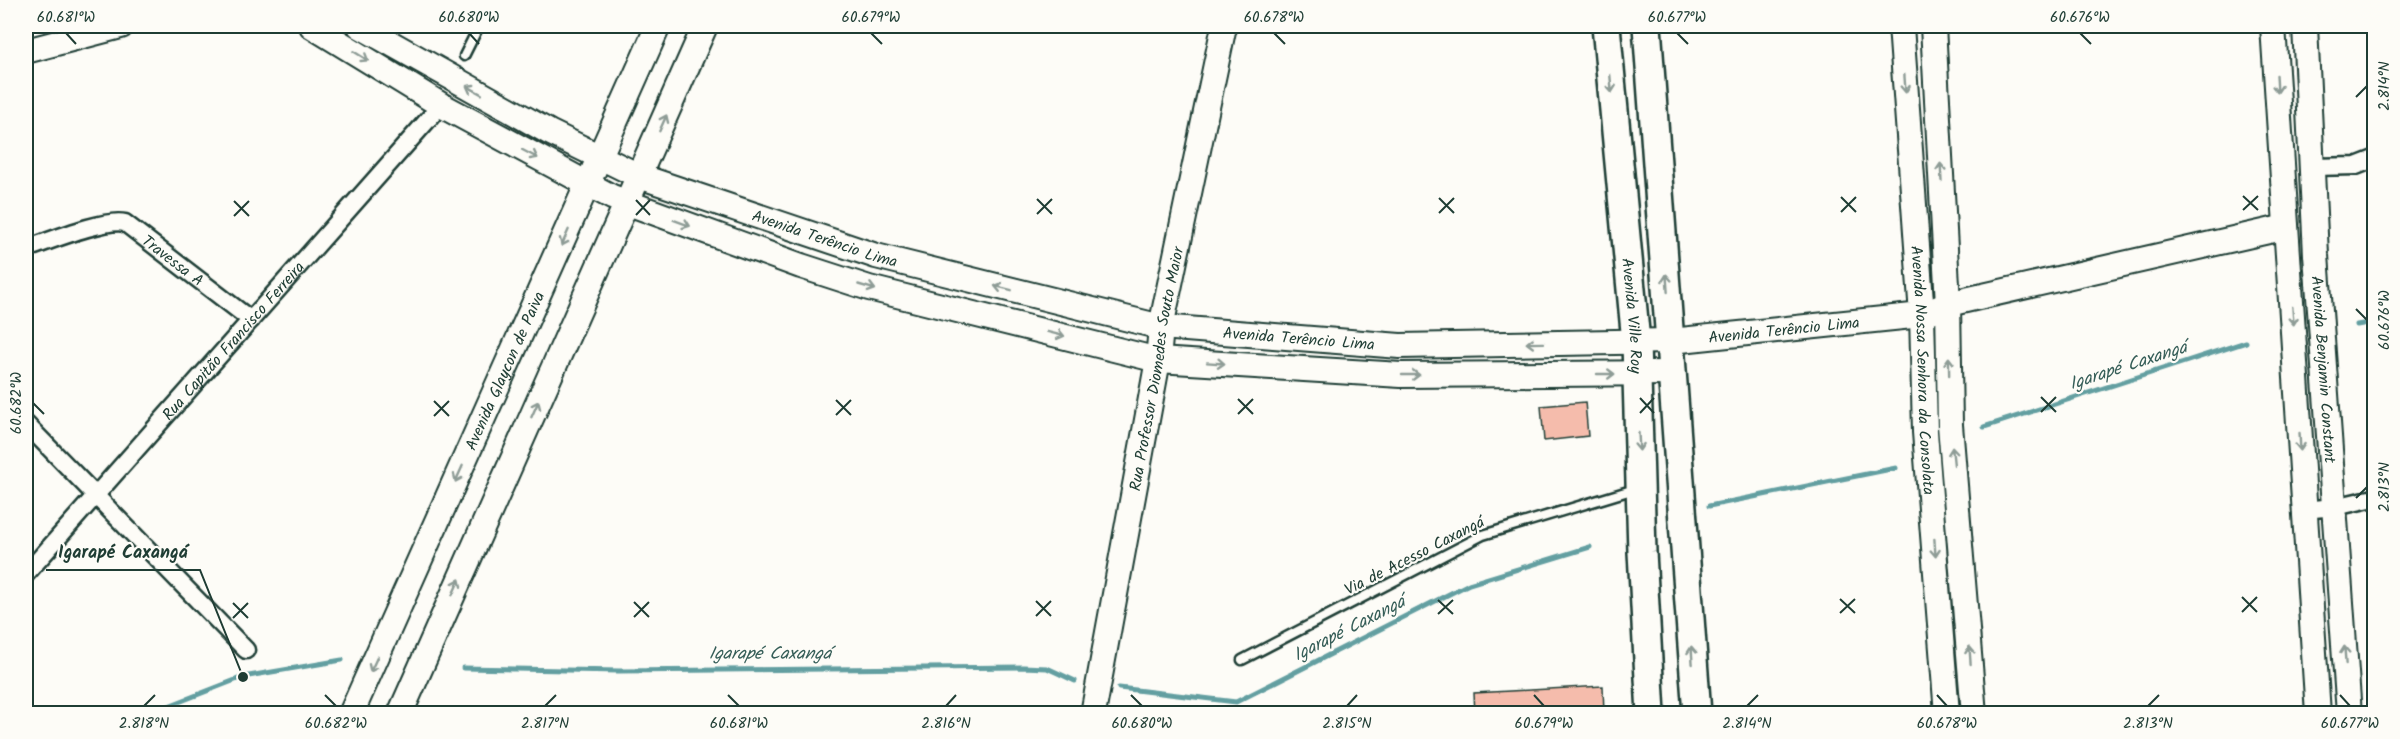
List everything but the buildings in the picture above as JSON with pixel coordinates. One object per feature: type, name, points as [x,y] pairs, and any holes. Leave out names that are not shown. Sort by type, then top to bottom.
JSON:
[{"type":"main road","points":[[26,51],[121,26]]},
{"type":"main road","name":"Avenida Terêncio Lima","points":[[360,26],[599,158],[639,176],[876,256],[1161,327],[1400,346],[1671,341],[1922,315],[1948,304],[2286,227]]},
{"type":"main road","name":"Avenida Glaycon de Paiva","points":[[354,707],[658,26]]},
{"type":"main road","points":[[400,713],[705,26]]},
{"type":"main road","name":"Rua Professor Diomedes Souto Maior","points":[[1094,709],[1158,360],[1161,327],[1224,26]]},
{"type":"main road","name":"Avenida Ville Roy","points":[[1606,26],[1635,342],[1642,492],[1642,552],[1651,714]]},
{"type":"main road","points":[[1647,26],[1696,714]]},
{"type":"main road","name":"Avenida Nossa Senhora da Consolata","points":[[1901,26],[1922,315],[1925,432],[1947,714]]},
{"type":"main road","name":"Avenida Nossa Senhora da Consolata","points":[[1933,26],[1948,304],[1950,425],[1957,487],[1974,714]]},
{"type":"main road","name":"Avenida Benjamin Constant","points":[[2273,26],[2318,714]]},
{"type":"main road","name":"Avenida Benjamin Constant","points":[[2305,26],[2316,255],[2349,714]]},
{"type":"main road","name":"Avenida Terêncio Lima","points":[[323,28],[441,105],[588,185],[627,203],[869,288],[1158,360],[1401,375],[1673,373]]},
{"type":"main road","points":[[801,266],[813,236]]},
{"type":"street","name":"Rua Capitão Francisco Ferreira","points":[[26,574],[441,105]]},
{"type":"street","points":[[2313,167],[2356,166],[2374,159]]},
{"type":"street","name":"Travessa A","points":[[26,249],[88,228],[119,221],[125,223],[251,320]]},
{"type":"street","points":[[26,424],[246,650]]},
{"type":"street","points":[[2304,510],[2335,507],[2374,498]]},
{"type":"lane","points":[[464,56],[479,26]]},
{"type":"lane","name":"Via de Acesso Caxangá","points":[[1242,660],[1483,535],[1642,492]]},
{"type":"waterway","name":"Igarapé Caxangá","points":[[2357,325],[2374,322]]},
{"type":"waterway","name":"Igarapé Caxangá","points":[[1984,427],[2246,342]]},
{"type":"waterway","name":"Igarapé Caxangá","points":[[1709,506],[1896,468]]},
{"type":"waterway","name":"Igarapé Caxangá","points":[[1119,688],[1236,702],[1469,584],[1590,547]]},
{"type":"waterway","name":"Igarapé Caxangá","points":[[148,714],[243,677],[342,660]]},
{"type":"waterway","name":"Igarapé Caxangá","points":[[463,668],[619,671],[1023,667],[1047,668],[1075,681]]},
{"type":"place","name":"Igarapé Caxangá","points":[[243,677]]}]
